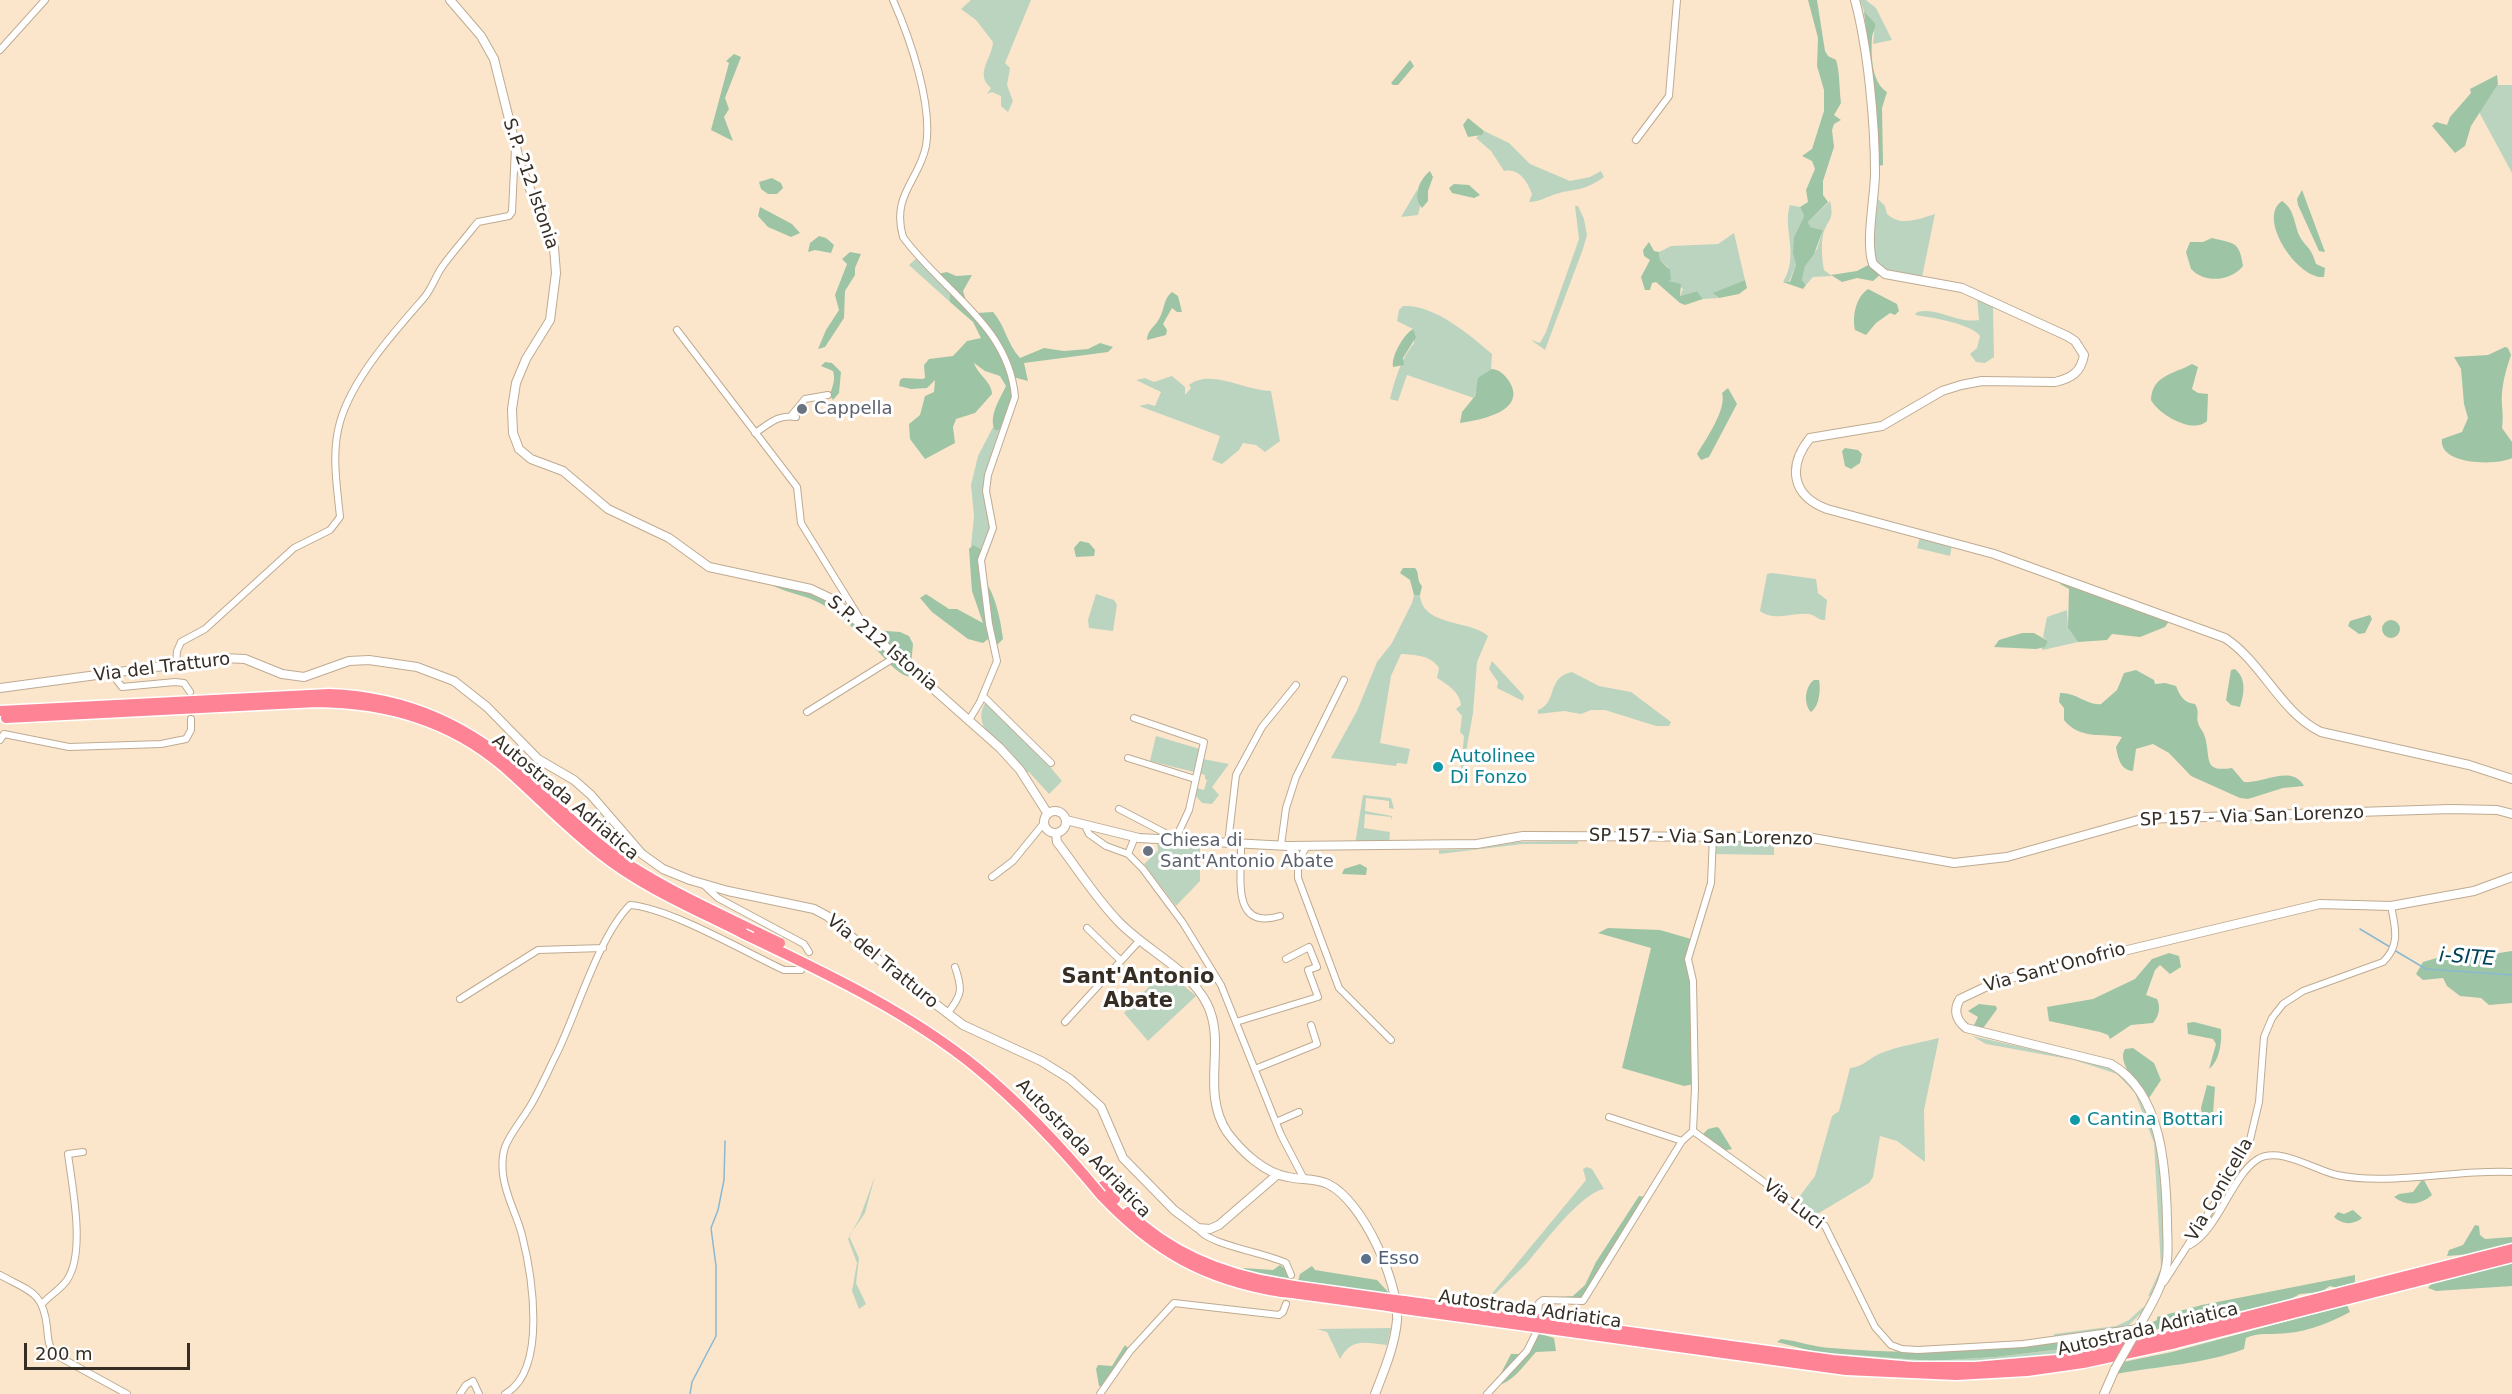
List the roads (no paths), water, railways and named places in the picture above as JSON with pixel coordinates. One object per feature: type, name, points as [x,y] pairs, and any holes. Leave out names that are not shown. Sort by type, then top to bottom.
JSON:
[{"type":"highway","name":"Autostrada Adriatica","points":[[0,711],[329,694],[370,697],[408,706],[453,723],[485,743],[588,834],[632,867],[876,993],[924,1021],[970,1053],[1033,1108],[1102,1190]]},
{"type":"highway","name":"Autostrada Adriatica","points":[[0,718],[317,702],[354,703],[403,712],[440,725],[483,751],[583,840],[630,874],[873,999],[960,1055],[1038,1123],[1148,1239],[1188,1264],[1242,1284],[1288,1286],[1387,1303],[1833,1360],[1913,1367],[1975,1367],[2056,1360],[2134,1346],[2512,1249]]},
{"type":"highway","name":"Autostrada Adriatica","points":[[1404,1305],[1846,1370],[1926,1375],[2000,1373],[2070,1366],[2131,1354],[2512,1257]]},
{"type":"main road","name":"S.P. 212 Istonia","points":[[450,0],[481,36],[494,59],[515,148],[554,248],[556,273],[550,320],[526,359],[516,383],[512,417],[513,433],[519,449],[531,459],[563,471],[608,509],[677,543],[709,567],[819,592],[832,599],[969,720],[1020,770],[1046,819]]},
{"type":"main road","name":"Via del Tratturo","points":[[0,688],[223,658],[245,659],[282,674],[304,677],[341,663],[369,660],[436,672],[471,693],[531,753],[574,780],[591,795],[642,854],[663,869],[703,884],[814,909],[827,916],[947,1014],[981,1036],[1041,1061],[1092,1096],[1101,1107],[1123,1158],[1174,1210],[1198,1228]]},
{"type":"main road","name":"SP 157 - Via San Lorenzo","points":[[1066,820],[1134,837],[1307,846],[1477,844],[1522,836],[1807,837],[1954,862],[2007,857],[2142,819],[2451,809],[2497,810],[2512,814]]},
{"type":"main road","points":[[1059,812],[1066,820],[1063,830],[1056,833],[1047,829],[1046,819],[1059,812]]},
{"type":"main road","points":[[1056,833],[1057,842],[1119,922],[1193,984],[1208,1006],[1214,1039],[1212,1073],[1218,1115],[1242,1149],[1278,1174],[1326,1183],[1347,1197],[1362,1217],[1393,1285],[1397,1323],[1375,1394]]},
{"type":"main road","points":[[1198,1228],[1213,1228],[1278,1174]]},
{"type":"street","points":[[0,50],[45,0]]},
{"type":"street","points":[[893,0],[909,36],[921,86],[927,139],[924,152],[902,201],[900,226],[903,237],[988,329],[1010,367],[1014,386],[1015,397],[997,446],[986,491],[993,528],[981,560],[989,624],[998,661],[969,720]]},
{"type":"street","points":[[1636,140],[1669,96],[1677,0]]},
{"type":"street","points":[[1855,0],[1862,28],[1874,139],[1875,199],[1870,247],[1873,264],[1885,274],[1962,288],[2067,336],[2075,341],[2084,354],[2079,370],[2065,379],[2055,382],[1982,381],[1961,385],[1942,391],[1882,426],[1810,438],[1802,448],[1797,462],[1798,488],[1804,497],[1827,509],[1994,554],[2225,638],[2251,658],[2303,720],[2321,732],[2469,765],[2512,779]]},
{"type":"street","points":[[176,666],[181,642],[205,629],[294,548],[330,530],[340,517],[335,479],[337,445],[339,423],[350,395],[415,305],[435,283],[441,268],[478,222],[509,216],[512,213],[515,148]]},
{"type":"street","points":[[677,330],[797,487],[801,523],[867,630]]},
{"type":"street","points":[[755,433],[777,418],[793,416],[806,399],[828,395]]},
{"type":"street","points":[[807,712],[897,656]]},
{"type":"street","points":[[112,674],[122,687],[175,682],[184,684],[190,692]]},
{"type":"street","points":[[1298,861],[1284,845],[1286,808],[1296,777],[1344,680]]},
{"type":"street","points":[[1228,843],[1236,775],[1262,727],[1296,685]]},
{"type":"street","points":[[982,696],[1051,763]]},
{"type":"street","points":[[1119,809],[1169,835],[1174,840],[1189,810],[1204,741],[1134,718]]},
{"type":"street","points":[[0,740],[4,734],[69,747],[161,744],[186,739],[191,730],[191,719]]},
{"type":"street","points":[[1128,758],[1195,778]]},
{"type":"street","points":[[992,877],[1013,861],[1046,819]]},
{"type":"street","points":[[1084,824],[1089,834],[1106,846],[1128,854],[1143,869],[1183,923],[1221,985],[1276,1122],[1304,1179]]},
{"type":"street","points":[[1538,1313],[1539,1303],[1543,1300],[1583,1301],[1682,1142],[1693,1131],[1694,981],[1688,959],[1711,882],[1713,836]]},
{"type":"street","points":[[1128,854],[1134,837]]},
{"type":"street","points":[[1242,844],[1243,904],[1248,913],[1264,921],[1280,916]]},
{"type":"street","points":[[1307,846],[1298,861],[1298,878],[1339,988],[1391,1040]]},
{"type":"street","name":"Via Sant'Onofrio","points":[[2103,1394],[2158,1290],[2167,1261],[2164,1172],[2158,1133],[2138,1087],[2124,1071],[2111,1064],[1966,1028],[1957,1018],[1957,1004],[1960,999],[1998,981],[2320,904],[2391,906],[2474,891],[2512,877]]},
{"type":"street","points":[[703,884],[718,898],[804,944],[809,952]]},
{"type":"street","points":[[505,1394],[520,1382],[526,1368],[532,1342],[533,1307],[526,1252],[503,1177],[502,1158],[506,1146],[530,1107],[603,948],[624,911],[630,905],[642,905],[667,914],[784,970],[801,970]]},
{"type":"street","name":"Via Conicella","points":[[2158,1290],[2188,1246],[2249,1144],[2259,1102],[2264,1037],[2272,1018],[2283,1004],[2303,991],[2383,962],[2395,946],[2391,906]]},
{"type":"street","points":[[1087,928],[1121,961]]},
{"type":"street","points":[[1065,1022],[1140,940]]},
{"type":"street","points":[[1236,1022],[1318,997],[1308,970],[1317,967],[1309,947],[1286,959]]},
{"type":"street","points":[[460,999],[538,951],[603,948]]},
{"type":"street","points":[[947,1014],[960,994],[962,986],[955,967]]},
{"type":"street","points":[[1255,1069],[1317,1044],[1311,1025]]},
{"type":"street","points":[[1276,1122],[1299,1112]]},
{"type":"street","points":[[1609,1117],[1682,1142]]},
{"type":"street","name":"Via Luci","points":[[1693,1131],[1825,1226],[1875,1327],[1891,1345],[1902,1349],[1918,1350],[2023,1344],[2136,1331]]},
{"type":"street","points":[[43,1303],[62,1287],[70,1276],[77,1213],[68,1154],[83,1152]]},
{"type":"street","points":[[2188,1246],[2196,1242],[2209,1226],[2252,1164],[2264,1156],[2285,1157],[2338,1176],[2359,1178],[2457,1172],[2512,1172]]},
{"type":"street","points":[[1198,1228],[1200,1233],[1221,1244],[1259,1252],[1286,1263],[1288,1286]]},
{"type":"street","points":[[1213,1228],[1221,1244]]},
{"type":"street","points":[[0,1275],[31,1291],[43,1303],[48,1345],[54,1354],[127,1394]]},
{"type":"street","points":[[1100,1394],[1130,1351],[1174,1304],[1279,1315],[1286,1304]]},
{"type":"street","points":[[1487,1394],[1527,1351],[1536,1334]]},
{"type":"street","points":[[460,1394],[466,1385],[473,1381],[479,1394]]},
{"type":"waterway","name":"i-SITE","points":[[2360,929],[2390,947]]},
{"type":"waterway","name":"i-SITE","points":[[2394,950],[2426,969],[2512,975]]},
{"type":"waterway","points":[[690,1394],[692,1382],[716,1336],[716,1266],[711,1228],[718,1210],[724,1180],[725,1141]]},
{"type":"place","name":"Cappella","points":[[802,409]]},
{"type":"place","name":"Autolinee Di Fonzo","points":[[1438,767]]},
{"type":"place","name":"Chiesa di Sant'Antonio Abate","points":[[1148,851]]},
{"type":"place","name":"Cantina Bottari","points":[[2075,1120]]},
{"type":"place","name":"Esso","points":[[1366,1259]]},
{"type":"district","name":"Sant'Antonio Abate","points":[[1138,990]]}]
